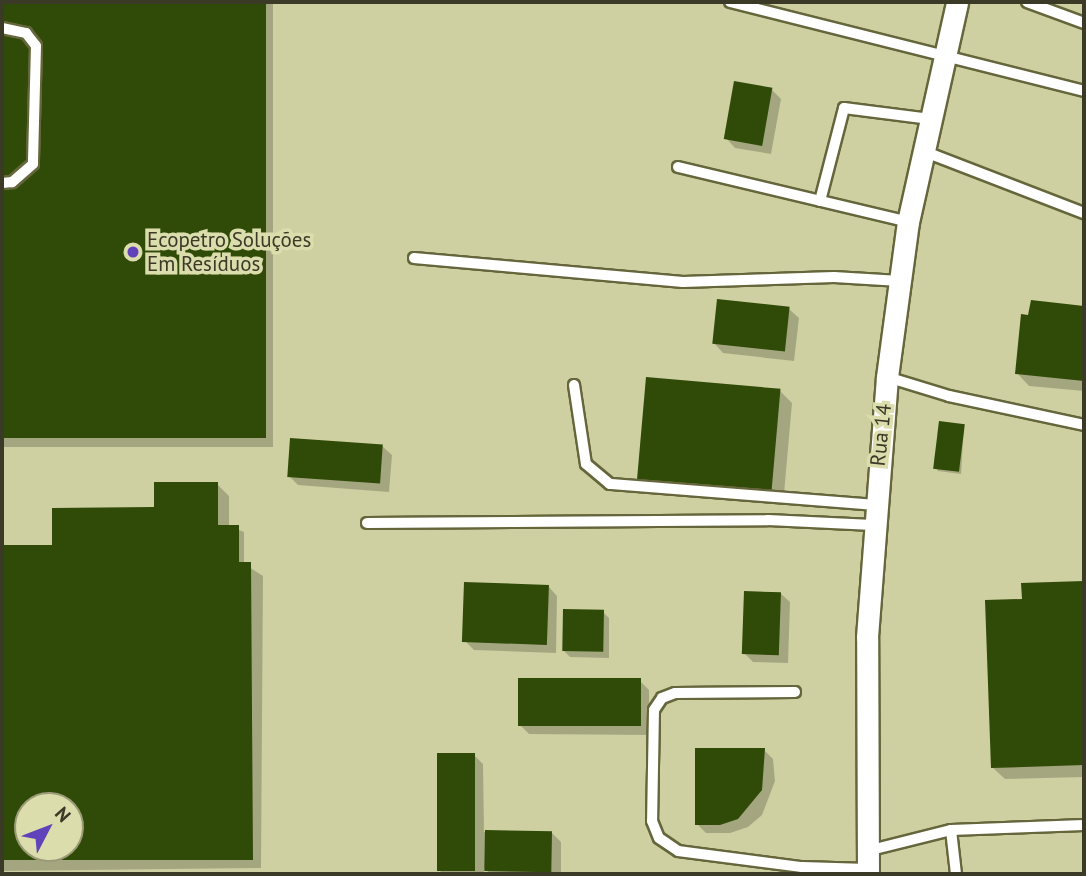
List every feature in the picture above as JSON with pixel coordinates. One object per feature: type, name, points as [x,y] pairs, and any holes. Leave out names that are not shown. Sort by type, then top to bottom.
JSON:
[{"type":"street","name":"Rua 14","points":[[867,865],[867,637],[874,515],[887,377],[908,222],[957,2]]},
{"type":"lane","points":[[730,2],[1084,91]]},
{"type":"lane","points":[[1027,2],[1084,23]]},
{"type":"lane","points":[[2,28],[26,33],[36,46],[33,164],[12,182],[2,183]]},
{"type":"lane","points":[[820,201],[844,108],[930,119]]},
{"type":"lane","points":[[923,151],[1084,213]]},
{"type":"lane","points":[[678,167],[908,222]]},
{"type":"lane","points":[[414,258],[683,282],[834,277],[900,281]]},
{"type":"lane","points":[[887,377],[949,396],[1084,425]]},
{"type":"lane","points":[[574,385],[586,464],[610,484],[874,515]]},
{"type":"lane","points":[[367,523],[768,520],[874,515]]},
{"type":"lane","points":[[795,692],[675,693],[662,698],[654,710],[656,830],[659,838],[678,851],[803,867],[867,865],[951,830],[1084,825]]},
{"type":"lane","points":[[951,830],[956,874]]},
{"type":"building","name":"Ecopetro Soluções Em Resíduos","points":[[2,2],[266,2],[266,438],[2,438]]},
{"type":"building","points":[[734,81],[772,88],[762,146],[724,139]]},
{"type":"building","points":[[717,299],[790,307],[785,351],[712,344]]},
{"type":"building","points":[[1031,300],[1084,306],[1084,381],[1015,374],[1021,314],[1028,315]]},
{"type":"building","points":[[646,377],[780,389],[771,492],[637,481]]},
{"type":"building","points":[[939,421],[965,424],[959,472],[933,469]]},
{"type":"building","points":[[290,438],[383,444],[380,483],[287,477]]},
{"type":"building","points":[[154,482],[218,482],[218,525],[239,525],[239,562],[251,562],[253,860],[84,860],[84,792],[14,792],[14,860],[2,860],[2,545],[52,545],[52,508],[154,507]]},
{"type":"building","points":[[1084,581],[1084,765],[991,768],[985,600],[1022,599],[1021,583]]},
{"type":"building","points":[[464,582],[549,585],[547,645],[462,642]]},
{"type":"building","points":[[744,591],[781,592],[779,655],[742,654]]},
{"type":"building","points":[[563,609],[604,610],[603,652],[562,651]]},
{"type":"building","points":[[518,678],[641,678],[641,726],[518,726]]},
{"type":"building","points":[[695,748],[765,748],[762,790],[738,819],[720,825],[695,825]]},
{"type":"building","points":[[437,753],[475,753],[475,871],[437,871]]},
{"type":"building","points":[[485,830],[552,831],[551,872],[484,871]]},
{"type":"place","name":"Ecopetro Soluções Em Resíduos","points":[[133,252]]}]
